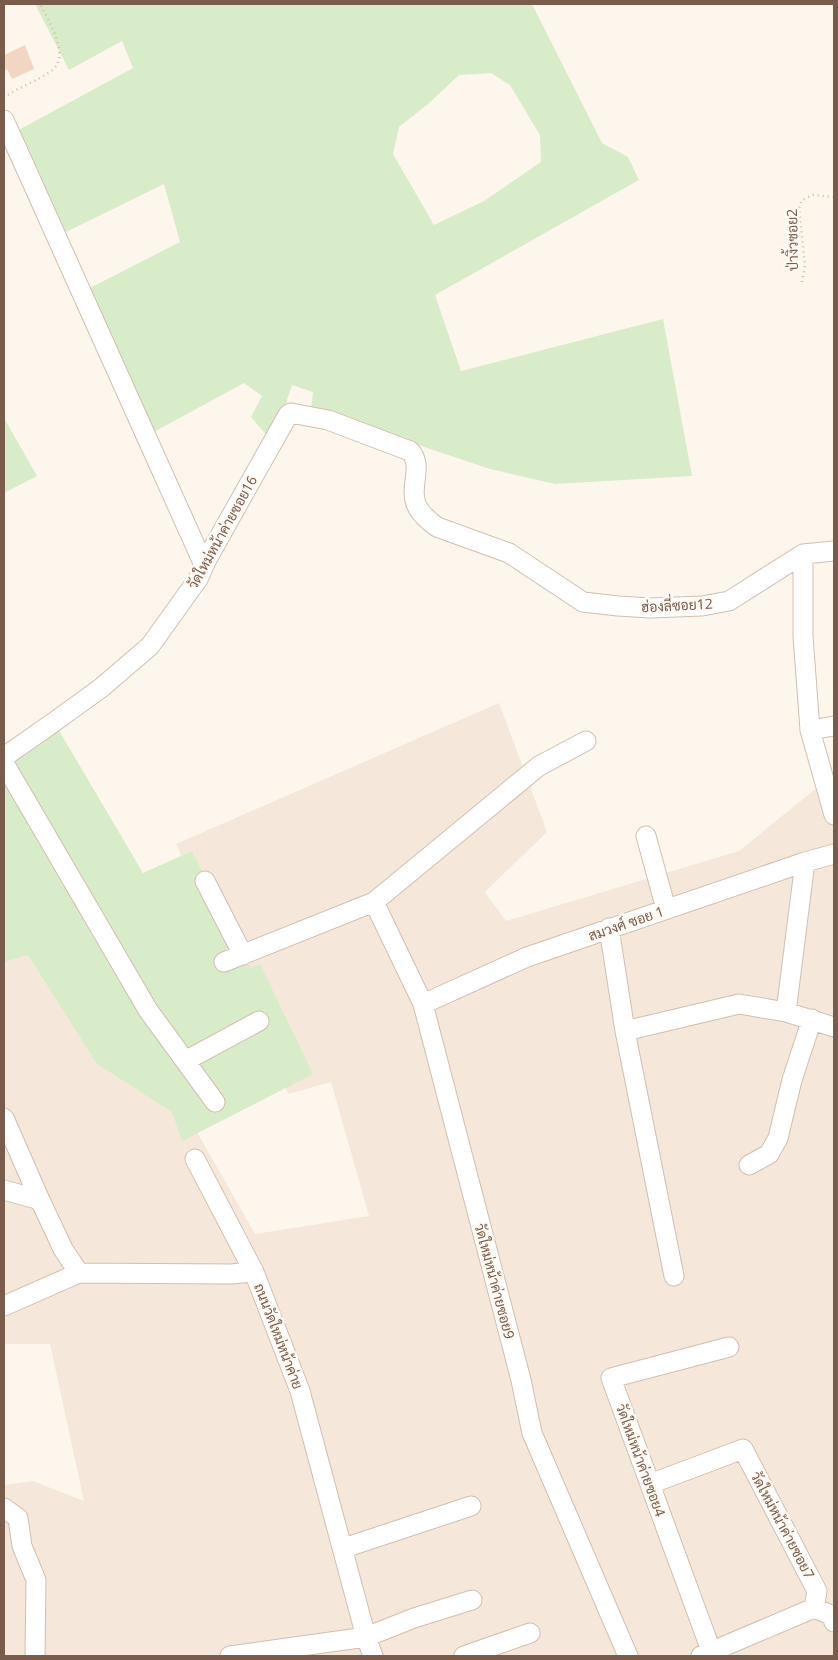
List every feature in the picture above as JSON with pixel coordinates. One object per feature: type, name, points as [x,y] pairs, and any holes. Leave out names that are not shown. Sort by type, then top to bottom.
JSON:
[{"type":"street","points":[[4,120],[204,565]]},
{"type":"street","name":"วัดใหม่หน้าค่ายซอย16","points":[[4,757],[94,693],[150,646],[198,579],[257,468],[288,415],[291,413],[328,420],[410,451],[417,463],[414,496],[416,504]]},
{"type":"street","name":"ฮ่องลี่ซอย12","points":[[416,504],[419,511],[437,527],[509,552],[583,602],[650,608],[702,606],[729,601],[803,554],[834,552]]},
{"type":"street","points":[[803,554],[803,636],[810,730],[834,814]]},
{"type":"street","points":[[810,730],[834,726]]},
{"type":"street","points":[[224,962],[374,902],[539,766],[586,741]]},
{"type":"street","points":[[4,763],[148,1010],[215,1102]]},
{"type":"street","points":[[646,836],[666,909]]},
{"type":"street","name":"สมวงศ์ ซอย 1","points":[[423,1004],[527,957],[805,862],[834,854]]},
{"type":"street","points":[[786,1012],[805,862]]},
{"type":"street","points":[[205,881],[243,955]]},
{"type":"street","name":"วัดใหม่หน้าค่ายซอย9","points":[[374,902],[423,1004],[521,1380],[532,1433],[628,1656]]},
{"type":"street","points":[[609,928],[625,1031],[674,1276]]},
{"type":"street","points":[[625,1031],[739,1004],[786,1012],[834,1027]]},
{"type":"street","points":[[749,1165],[769,1154],[778,1138],[792,1080],[812,1019]]},
{"type":"street","points":[[185,1061],[259,1020]]},
{"type":"street","points":[[4,1118],[63,1249],[79,1273],[4,1306]]},
{"type":"street","points":[[195,1159],[254,1272]]},
{"type":"street","points":[[4,1190],[40,1200]]},
{"type":"street","name":"ถนนวัดใหม่หน้าค่าย","points":[[79,1273],[230,1274],[254,1272],[300,1391],[344,1548],[366,1637],[373,1656]]},
{"type":"street","name":"วัดใหม่หน้าค่ายซอย4","points":[[708,1655],[650,1484],[611,1378],[729,1347]]},
{"type":"street","name":"วัดใหม่หน้าค่ายซอย7","points":[[650,1484],[743,1449],[817,1591],[814,1608]]},
{"type":"street","points":[[344,1548],[471,1506]]},
{"type":"street","points":[[4,1508],[18,1518],[22,1546],[36,1580],[35,1656]]},
{"type":"street","points":[[230,1656],[366,1637],[414,1618],[472,1600]]},
{"type":"street","points":[[708,1655],[814,1608],[831,1615],[834,1622]]},
{"type":"street","points":[[464,1656],[530,1634]]},
{"type":"path","points":[[4,98],[20,87],[51,72],[58,61],[60,53],[57,39],[40,4]]},
{"type":"path","name":"ป่างิ้วซอย2","points":[[802,282],[805,266],[800,208],[802,200],[813,195],[834,196]]},
{"type":"shaded area","points":[[499,703],[547,832],[485,892],[506,921],[739,851],[834,774],[834,1656],[4,1656],[4,1485],[33,1481],[84,1501],[50,1344],[4,1344],[4,895],[181,1104],[255,1234],[369,1216],[331,1082],[288,1094],[176,844]]},
{"type":"green space","points":[[35,4],[532,4],[602,143],[628,157],[639,180],[435,295],[461,371],[663,319],[692,476],[555,484],[490,469],[311,409],[313,392],[292,385],[285,406],[269,438],[251,417],[262,396],[244,383],[152,433],[86,290],[180,242],[164,184],[62,234],[15,132],[133,68],[122,41],[69,70]],"holes":[[[491,73],[510,85],[540,135],[541,162],[484,201],[434,225],[393,154],[399,127],[428,104],[459,75]]]},
{"type":"green space","points":[[4,418],[37,476],[4,493]]},
{"type":"green space","points":[[54,722],[143,873],[192,851],[250,968],[260,964],[313,1074],[182,1141],[172,1112],[97,1064],[28,955],[4,962],[4,747]]},
{"type":"building","points":[[25,45],[34,69],[12,79],[7,69],[4,71],[4,55]]}]
